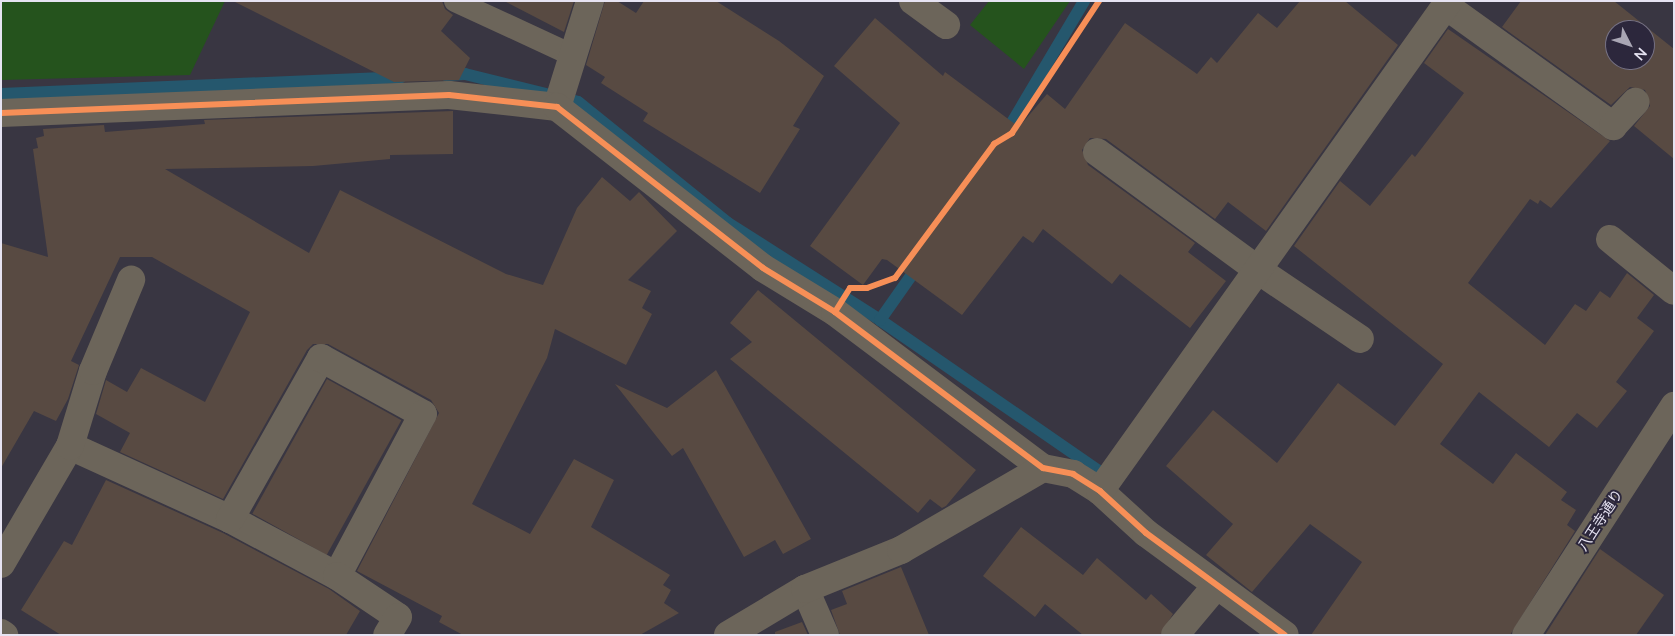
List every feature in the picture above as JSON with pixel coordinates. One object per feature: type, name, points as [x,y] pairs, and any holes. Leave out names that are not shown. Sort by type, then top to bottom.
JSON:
[{"type":"street","points":[[557,107],[590,1]]},
{"type":"street","points":[[913,1],[946,25]]},
{"type":"street","points":[[1100,491],[1448,3],[1613,126],[1635,102]]},
{"type":"street","points":[[1,113],[449,95],[557,107],[763,268],[835,312],[1044,468],[1073,474],[1100,491],[1146,533],[1285,635]]},
{"type":"street","points":[[1097,152],[1258,270],[1360,339]]},
{"type":"street","points":[[1610,239],[1674,291]]},
{"type":"street","points":[[1,564],[70,446],[93,371],[131,280]]},
{"type":"street","points":[[230,519],[321,358],[423,414],[337,576]]},
{"type":"street","name":"八王寺通り","points":[[1526,635],[1674,406]]},
{"type":"street","points":[[70,446],[230,519],[337,576],[398,617],[387,635]]},
{"type":"street","points":[[728,635],[805,589],[901,550],[1044,468]]},
{"type":"street","points":[[1176,635],[1216,586]]},
{"type":"street","points":[[805,589],[826,635]]},
{"type":"lane","points":[[455,1],[574,56]]},
{"type":"green space","points":[[2,1],[225,1],[190,75],[1,80]]},
{"type":"green space","points":[[989,1],[1070,1],[1024,69],[970,25]]},
{"type":"building","points":[[233,1],[442,1],[445,9],[453,15],[441,31],[470,58],[459,80],[394,82]]},
{"type":"building","points":[[504,1],[574,1],[564,32]]},
{"type":"building","points":[[605,1],[617,1],[636,13],[644,1],[716,1],[779,41],[824,76],[793,126],[800,129],[760,193],[643,121],[648,113],[601,83],[605,77],[586,65]]},
{"type":"building","points":[[1300,1],[1345,1],[1398,45],[1266,231],[1228,202],[1215,219],[1106,139],[1090,138],[1082,150],[1088,165],[1195,243],[1188,252],[1226,281],[1190,328],[1120,274],[1112,284],[1043,229],[1033,243],[1023,236],[962,315],[887,260],[882,259],[863,285],[810,246],[900,123],[834,66],[875,18],[943,76],[945,72],[1019,127],[1047,94],[1065,109],[1125,23],[1197,74],[1211,57],[1217,63],[1258,13],[1277,28]]},
{"type":"building","points":[[1521,1],[1614,1],[1638,20],[1605,20],[1605,70],[1655,70],[1655,34],[1674,49],[1674,159],[1634,126],[1650,106],[1645,90],[1630,87],[1611,105],[1502,27]]},
{"type":"building","points":[[1448,29],[1610,141],[1551,208],[1540,200],[1538,204],[1530,199],[1468,283],[1545,345],[1575,304],[1586,311],[1600,291],[1610,298],[1627,273],[1654,295],[1637,318],[1654,331],[1616,382],[1627,391],[1597,428],[1577,413],[1549,447],[1479,392],[1440,444],[1493,484],[1516,453],[1567,492],[1561,500],[1576,510],[1567,525],[1575,531],[1510,635],[1311,635],[1362,562],[1310,524],[1252,592],[1206,555],[1233,524],[1166,466],[1213,410],[1277,463],[1338,383],[1395,426],[1443,364],[1294,246],[1340,181],[1370,206],[1412,154],[1415,157],[1464,93],[1424,63]]},
{"type":"building","points":[[453,111],[453,154],[390,155],[390,159],[313,166],[165,169],[309,253],[340,190],[506,274],[543,285],[577,208],[602,177],[630,201],[639,192],[677,231],[628,280],[651,291],[642,308],[652,314],[626,365],[555,329],[547,358],[472,504],[530,534],[574,459],[614,480],[591,527],[670,575],[663,585],[671,590],[664,603],[679,613],[640,635],[463,635],[439,622],[442,616],[357,571],[439,413],[431,400],[328,344],[313,344],[307,350],[223,499],[120,452],[130,433],[96,414],[106,380],[127,392],[141,368],[205,402],[250,312],[152,257],[120,257],[71,361],[79,365],[68,399],[56,421],[34,411],[1,468],[1,243],[48,257],[33,149],[38,148],[36,138],[44,136],[43,129],[104,125],[105,132],[205,124],[204,120]]},
{"type":"building","points":[[758,290],[976,470],[946,506],[942,508],[930,499],[918,513],[730,359],[752,342],[730,323]]},
{"type":"building","points":[[716,370],[811,539],[783,554],[775,540],[744,557],[683,448],[672,456],[615,384],[667,408]]},
{"type":"building","points":[[327,379],[401,420],[327,555],[252,514]]},
{"type":"building","points":[[106,480],[223,533],[329,589],[360,611],[346,635],[61,635],[21,610],[64,541],[72,545]]},
{"type":"building","points":[[1021,527],[1083,575],[1097,558],[1146,600],[1151,594],[1173,614],[1160,635],[1083,635],[1045,604],[1035,617],[983,576]]},
{"type":"building","points":[[1600,549],[1664,595],[1636,635],[1545,635]]},
{"type":"building","points":[[901,567],[929,635],[840,635],[831,610],[847,604],[842,591]]},
{"type":"building","points":[[802,622],[808,635],[775,635],[775,632]]},
{"type":"waterway","points":[[1004,136],[1084,1]]},
{"type":"waterway","points":[[446,75],[465,74],[578,102],[728,223],[880,320],[1100,472],[1114,471]]},
{"type":"waterway","points":[[1,94],[401,77]]},
{"type":"waterway","points":[[880,320],[920,263]]},
{"type":"cycle path","points":[[835,312],[850,288],[867,288],[895,278],[994,144],[1012,133],[1099,1]]},
{"type":"cycle path","points":[[1,113],[449,95],[557,107],[763,268],[835,312],[1043,468],[1073,474],[1100,491],[1146,533],[1285,635]]}]
